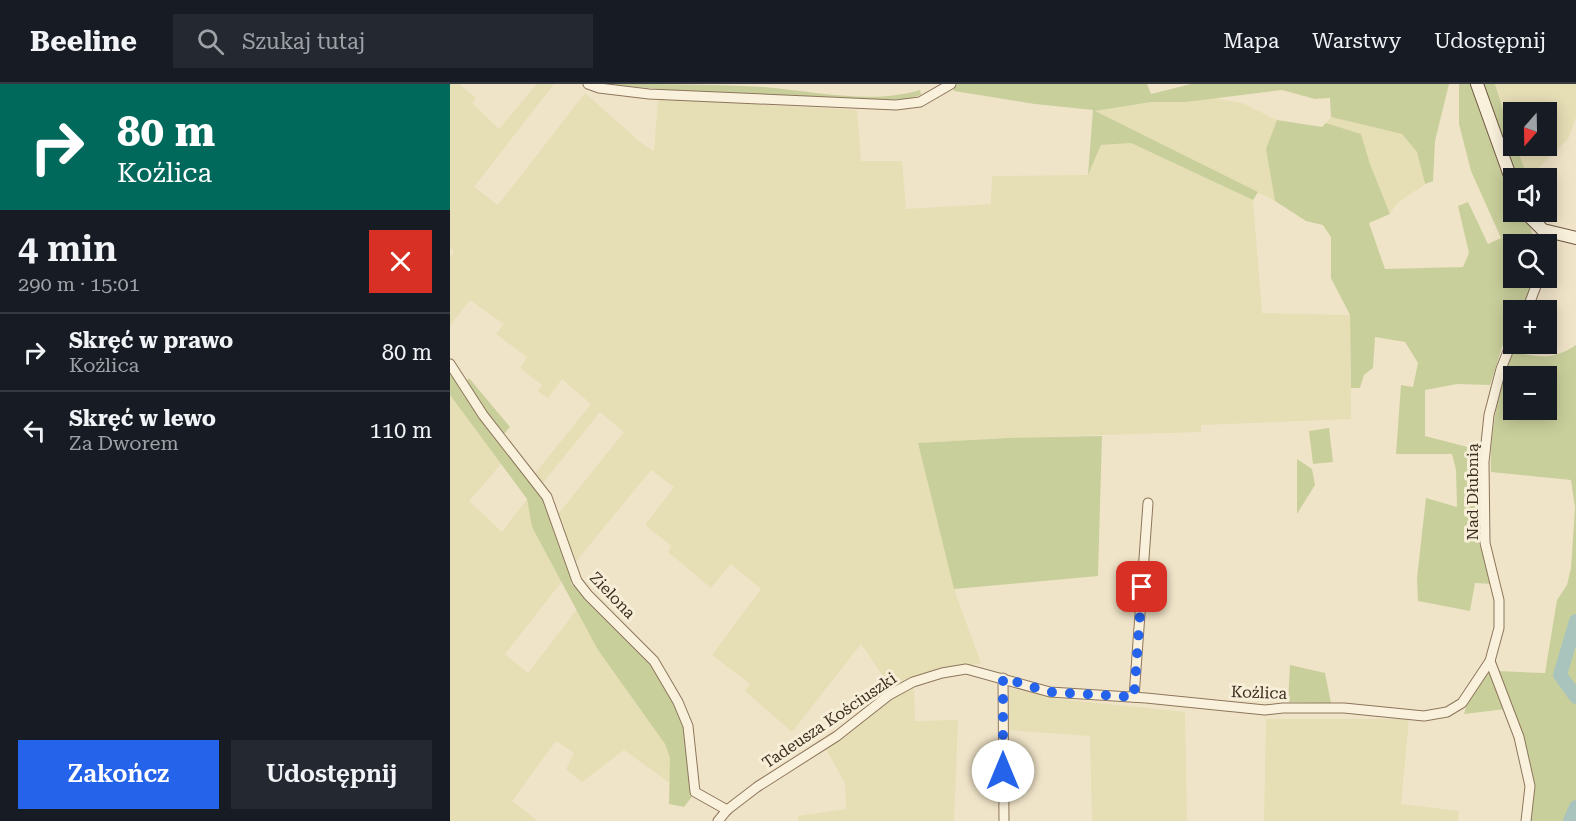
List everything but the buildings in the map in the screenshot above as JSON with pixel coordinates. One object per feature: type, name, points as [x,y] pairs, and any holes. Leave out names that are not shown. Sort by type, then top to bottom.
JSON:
[{"type":"street","points":[[588,84],[599,88],[649,94],[896,105],[920,102],[951,84]]},
{"type":"street","points":[[1477,84],[1507,168]]},
{"type":"street","points":[[1535,222],[1543,230],[1576,238]]},
{"type":"street","points":[[1543,230],[1543,234]]},
{"type":"street","name":"Nad Dłubnią","points":[[1490,661],[1499,628],[1499,600],[1485,543],[1484,462],[1489,415],[1507,354]]},
{"type":"street","name":"Zielona","points":[[450,364],[483,415],[547,497],[577,581],[588,596],[654,661],[678,702],[688,726],[695,792],[727,810]]},
{"type":"street","points":[[1134,697],[1148,503]]},
{"type":"street","points":[[1490,661],[1519,737],[1528,773],[1530,786],[1526,821]]},
{"type":"street","name":"Koźlica","points":[[1003,678],[1050,692],[1134,697],[1265,710],[1344,708],[1424,716],[1447,712],[1462,703],[1490,661]]},
{"type":"street","name":"Tadeusza Kościuszki","points":[[718,821],[727,810],[757,787],[837,736],[889,695],[913,682],[966,669],[1003,678]]},
{"type":"street","points":[[1003,678],[1004,821]]},
{"type":"shaded area","points":[[450,84],[459,84],[476,98],[472,103],[499,129],[537,84],[554,84],[474,187],[498,205],[585,93],[640,142],[654,151],[658,99],[857,110],[861,161],[902,161],[906,209],[991,204],[992,176],[1088,175],[1101,145],[1131,143],[1253,200],[1262,313],[1350,315],[1351,419],[1201,425],[1201,432],[918,443],[954,589],[981,663],[927,674],[892,689],[861,644],[792,732],[745,691],[750,684],[712,655],[761,589],[731,564],[711,588],[668,552],[671,546],[645,525],[674,487],[651,470],[574,564],[559,513],[624,432],[600,412],[542,484],[533,476],[591,404],[562,379],[548,398],[538,391],[542,385],[520,368],[527,357],[496,334],[504,324],[470,300],[450,325],[450,257],[454,252],[450,248]]},
{"type":"shaded area","points":[[1495,84],[1576,84],[1576,117],[1568,139],[1557,150],[1557,102],[1503,102],[1503,108]]},
{"type":"shaded area","points":[[1214,98],[1242,103],[1277,120],[1266,149],[1275,201],[1094,111],[1151,102],[1186,102]]},
{"type":"shaded area","points":[[1331,117],[1402,134],[1417,152],[1425,184],[1396,204],[1390,214],[1361,134],[1326,123]]},
{"type":"shaded area","points":[[1520,156],[1551,156],[1538,168],[1524,168]]},
{"type":"shaded area","points":[[450,395],[501,464],[469,501],[502,532],[527,499],[532,527],[563,580],[505,654],[528,673],[578,608],[598,650],[665,744],[670,758],[671,784],[624,750],[582,782],[566,769],[574,753],[556,741],[512,801],[538,821],[450,821]]},
{"type":"shaded area","points":[[1009,688],[1059,699],[1185,712],[1187,821],[1092,821],[1090,736],[1007,730]]},
{"type":"shaded area","points":[[914,689],[915,721],[958,720],[954,821],[798,821],[798,816],[846,809],[845,783],[826,749],[895,696]]},
{"type":"shaded area","points":[[1266,719],[1409,719],[1401,804],[1459,811],[1458,821],[1264,821]]},
{"type":"green space","points":[[603,84],[764,87],[862,97],[920,90],[921,95],[908,99],[876,100],[671,90]]},
{"type":"green space","points":[[958,84],[1147,84],[1151,94],[1191,84],[1449,84],[1435,141],[1433,181],[1425,184],[1417,152],[1402,134],[1331,117],[1330,98],[1315,99],[1282,90],[1186,102],[1151,102],[1095,111],[1258,192],[1253,200],[1131,143],[1101,145],[1088,175],[1093,110],[1035,104],[954,91],[953,88]]},
{"type":"green space","points":[[1459,84],[1472,84],[1503,171],[1503,222],[1527,222],[1532,234],[1503,234],[1503,288],[1532,288],[1532,292],[1527,300],[1503,300],[1503,344],[1490,385],[1457,384],[1425,390],[1425,436],[1479,450],[1477,537],[1492,584],[1475,583],[1470,611],[1418,601],[1417,578],[1426,498],[1457,507],[1456,470],[1452,454],[1396,454],[1401,385],[1413,387],[1418,363],[1405,342],[1375,337],[1373,368],[1364,375],[1360,388],[1351,388],[1350,315],[1331,278],[1331,237],[1323,225],[1306,221],[1275,201],[1266,149],[1277,120],[1322,127],[1326,123],[1361,134],[1390,214],[1369,223],[1385,269],[1463,267],[1469,253],[1458,206],[1468,202],[1488,244],[1501,238],[1471,171],[1459,124]]},
{"type":"green space","points":[[1482,84],[1495,84],[1503,110],[1503,142]]},
{"type":"green space","points":[[1508,156],[1520,156],[1524,168],[1512,168]]},
{"type":"green space","points":[[1576,345],[1576,821],[1529,821],[1534,785],[1497,671],[1545,673],[1557,600],[1567,585],[1571,568],[1575,508],[1571,480],[1491,472],[1491,456],[1496,410],[1503,380],[1503,420],[1557,420],[1557,366],[1507,366],[1510,354],[1552,356]]},
{"type":"green space","points":[[450,372],[546,501],[573,578],[571,583],[573,586],[577,584],[647,658],[675,700],[686,735],[689,782],[694,794],[684,807],[669,804],[670,758],[665,744],[598,650],[532,527],[527,499],[450,395]]},
{"type":"green space","points":[[469,378],[510,427],[502,436],[465,383]]},
{"type":"green space","points":[[1329,428],[1333,462],[1313,464],[1309,431]]},
{"type":"green space","points":[[1102,436],[1098,576],[954,589],[918,443]]},
{"type":"green space","points":[[1297,459],[1312,469],[1315,485],[1297,514]]},
{"type":"green space","points":[[1290,665],[1325,673],[1331,703],[1288,702]]},
{"type":"green space","points":[[1490,671],[1506,709],[1464,714],[1467,704]]},
{"type":"waterway","points":[[1576,621],[1560,675],[1576,697]]},
{"type":"waterway","points":[[1570,821],[1576,807]]},
{"type":"route","points":[[1003,771],[1003,678],[1050,692],[1134,697],[1142,587]]}]
